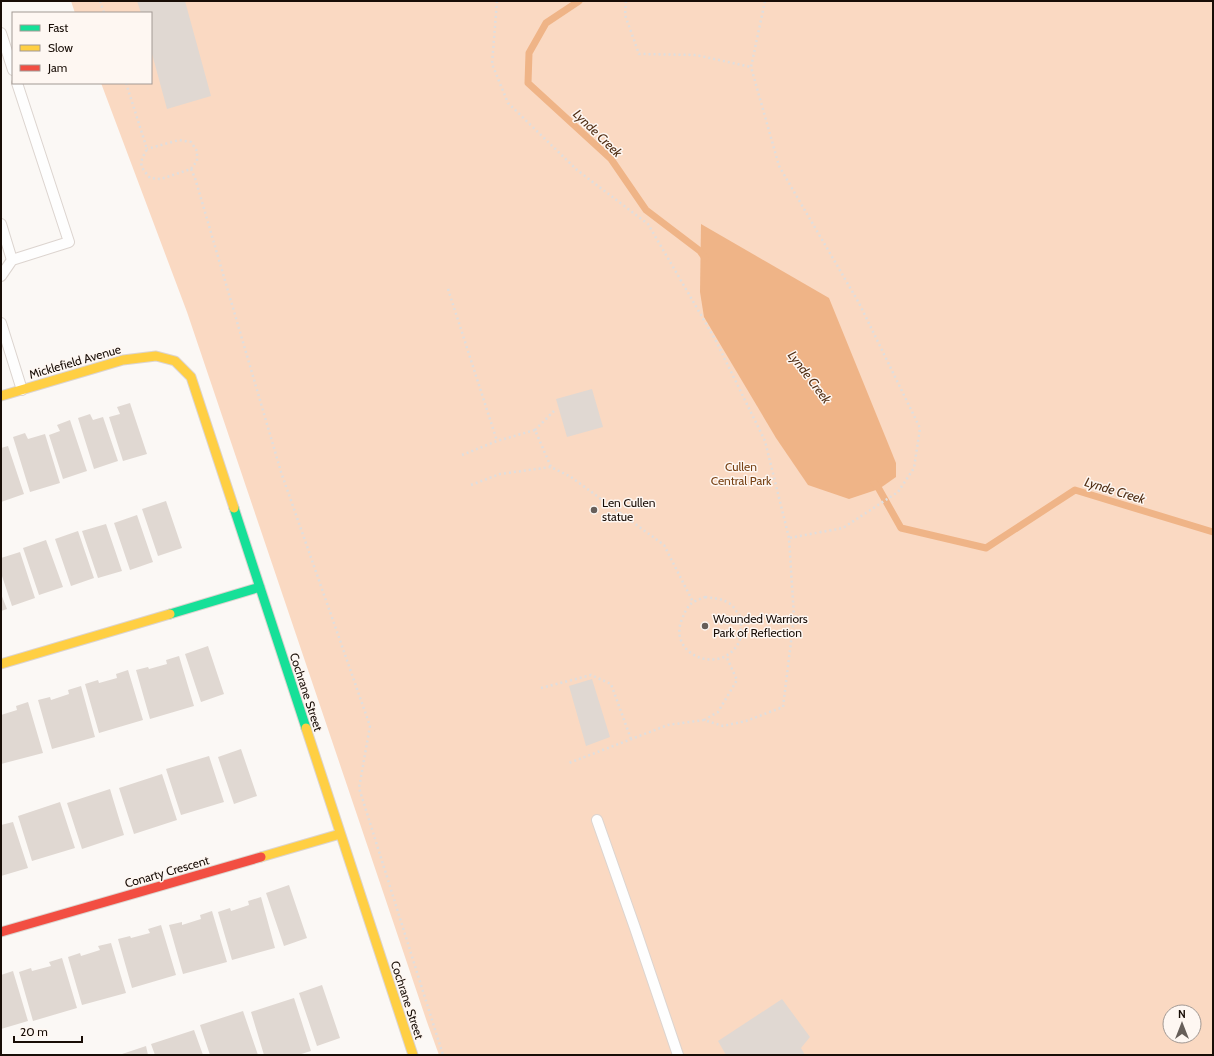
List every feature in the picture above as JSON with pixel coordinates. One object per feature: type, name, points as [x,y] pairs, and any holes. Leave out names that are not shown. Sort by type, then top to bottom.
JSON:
[{"type":"street","name":"Micklefield Avenue","points":[[1,396],[123,360],[156,356]]},
{"type":"street","name":"Cochrane Street","points":[[156,356],[175,361],[191,376],[413,1055]]},
{"type":"street","points":[[1,664],[260,587]]},
{"type":"street","name":"Conarty Crescent","points":[[1,932],[340,834]]},
{"type":"lane","points":[[1,33],[12,67]]},
{"type":"lane","points":[[1,276],[12,260],[69,242],[17,84]]},
{"type":"lane","points":[[1,224],[12,260]]},
{"type":"lane","points":[[1,323],[22,390]]},
{"type":"lane","points":[[597,820],[633,920],[678,1055]]},
{"type":"path","points":[[100,1],[104,12]]},
{"type":"path","points":[[497,1],[492,64],[508,103],[577,170],[648,224],[715,339],[765,442],[789,538],[794,617],[783,707],[746,721],[724,726],[704,720]]},
{"type":"path","points":[[626,1],[625,15],[639,54],[696,54],[751,67]]},
{"type":"path","points":[[765,1],[751,67],[779,166],[859,303],[920,428],[914,468],[898,492],[843,528],[789,538]]},
{"type":"path","points":[[126,84],[147,148],[141,159],[141,168],[150,178],[161,180],[191,169],[197,161],[197,151],[191,142],[179,140],[147,148]]},
{"type":"path","points":[[191,169],[195,178],[281,472],[370,726],[359,788],[443,1055]]},
{"type":"path","points":[[448,289],[497,442]]},
{"type":"path","points":[[462,455],[535,430],[554,411]]},
{"type":"path","points":[[535,430],[551,467]]},
{"type":"path","points":[[471,485],[500,474],[551,467],[571,477],[664,545],[693,602]]},
{"type":"path","points":[[705,597],[721,599],[733,604],[741,616],[741,631],[738,643],[726,656],[717,660],[703,659],[693,655],[684,647],[680,634],[681,623],[687,608],[693,602],[705,597]]},
{"type":"path","points":[[569,763],[668,725],[704,720],[718,712],[736,680],[726,656]]},
{"type":"path","points":[[541,688],[591,675],[611,684],[632,739]]},
{"type":"green space","name":"Cullen Central Park","points":[[71,1],[1213,1],[1213,1055],[439,1055],[187,312],[101,84],[152,84],[152,12],[75,12]]},
{"type":"water","points":[[701,224],[829,298],[896,463],[896,477],[879,489],[849,499],[808,485],[776,438],[704,317],[700,292]]},
{"type":"building","points":[[137,1],[185,1],[211,96],[167,109],[152,54],[152,12],[141,12]]},
{"type":"building","points":[[592,389],[603,427],[567,437],[556,399]]},
{"type":"building","points":[[130,403],[147,454],[123,461],[109,417],[120,414],[117,407]]},
{"type":"building","points":[[90,414],[93,420],[103,417],[118,461],[94,469],[78,418]]},
{"type":"building","points":[[70,420],[87,471],[63,479],[49,435],[60,431],[57,425]]},
{"type":"building","points":[[25,433],[28,439],[45,434],[60,483],[30,492],[13,437]]},
{"type":"building","points":[[8,446],[24,494],[1,502],[1,448]]},
{"type":"building","points":[[166,501],[182,548],[158,556],[142,509]]},
{"type":"building","points":[[137,515],[153,562],[130,570],[114,523]]},
{"type":"building","points":[[106,524],[122,571],[98,578],[82,531]]},
{"type":"building","points":[[78,531],[94,578],[71,586],[55,539]]},
{"type":"building","points":[[46,540],[63,587],[39,595],[23,548]]},
{"type":"building","points":[[20,552],[35,598],[12,606],[1,573],[1,558]]},
{"type":"building","points":[[1,594],[7,609],[1,611]]},
{"type":"building","points":[[208,646],[224,694],[201,702],[185,654]]},
{"type":"building","points":[[179,656],[194,706],[150,719],[136,670],[148,667],[149,669],[167,664],[166,660]]},
{"type":"building","points":[[128,670],[143,720],[99,733],[85,684],[98,680],[99,683],[117,678],[116,674]]},
{"type":"building","points":[[592,679],[610,737],[586,746],[569,686]]},
{"type":"building","points":[[81,686],[95,737],[52,749],[38,700],[50,697],[51,700],[69,694],[68,690]]},
{"type":"building","points":[[28,702],[43,753],[1,764],[1,715],[17,710],[16,706]]},
{"type":"building","points":[[241,749],[257,796],[234,804],[218,757]]},
{"type":"building","points":[[209,756],[224,802],[181,815],[166,769]]},
{"type":"building","points":[[162,774],[177,820],[134,834],[119,788]]},
{"type":"building","points":[[110,789],[124,835],[82,849],[67,803]]},
{"type":"building","points":[[60,802],[75,848],[32,861],[18,816]]},
{"type":"building","points":[[13,822],[28,868],[1,876],[1,825]]},
{"type":"building","points":[[289,885],[307,938],[284,946],[266,893]]},
{"type":"building","points":[[261,897],[275,948],[232,960],[218,912],[230,908],[231,911],[249,905],[248,901]]},
{"type":"building","points":[[212,911],[227,962],[183,974],[169,925],[182,922],[182,925],[201,919],[200,915]]},
{"type":"building","points":[[161,925],[176,975],[132,988],[118,939],[130,936],[131,938],[150,933],[148,929]]},
{"type":"building","points":[[111,943],[126,993],[82,1005],[68,957],[80,953],[81,956],[100,950],[98,946]]},
{"type":"building","points":[[62,958],[77,1008],[33,1021],[19,972],[31,968],[32,971],[51,966],[49,962]]},
{"type":"building","points":[[13,971],[28,1021],[1,1029],[1,975]]},
{"type":"building","points":[[322,985],[340,1038],[317,1046],[299,993]]},
{"type":"building","points":[[294,998],[311,1051],[298,1055],[264,1055],[251,1012]]},
{"type":"building","points":[[782,999],[810,1037],[801,1048],[805,1055],[726,1055],[718,1041]]},
{"type":"building","points":[[243,1011],[258,1055],[210,1055],[200,1025]]},
{"type":"building","points":[[194,1030],[203,1055],[155,1055],[151,1044]]},
{"type":"building","points":[[146,1046],[148,1055],[119,1055]]},
{"type":"waterway","name":"Lynde Creek","points":[[579,1],[546,23],[529,53],[528,83],[611,159],[646,210],[700,251],[705,258]]},
{"type":"waterway","name":"Lynde Creek","points":[[874,482],[901,528],[986,548],[1075,490],[1213,532]]},
{"type":"traffic: fast","points":[[234,508],[306,728]]},
{"type":"traffic: fast","points":[[170,614],[260,587]]},
{"type":"traffic: slow","points":[[1,396],[123,360],[156,356],[175,361],[191,377],[234,508]]},
{"type":"traffic: slow","points":[[1,664],[170,614]]},
{"type":"traffic: slow","points":[[306,728],[413,1055]]},
{"type":"traffic: slow","points":[[261,857],[340,834]]},
{"type":"traffic: jam","points":[[1,932],[261,857]]},
{"type":"place","name":"Len Cullen statue","points":[[594,510]]},
{"type":"place","name":"Wounded Warriors Park of Reflection","points":[[705,626]]}]
